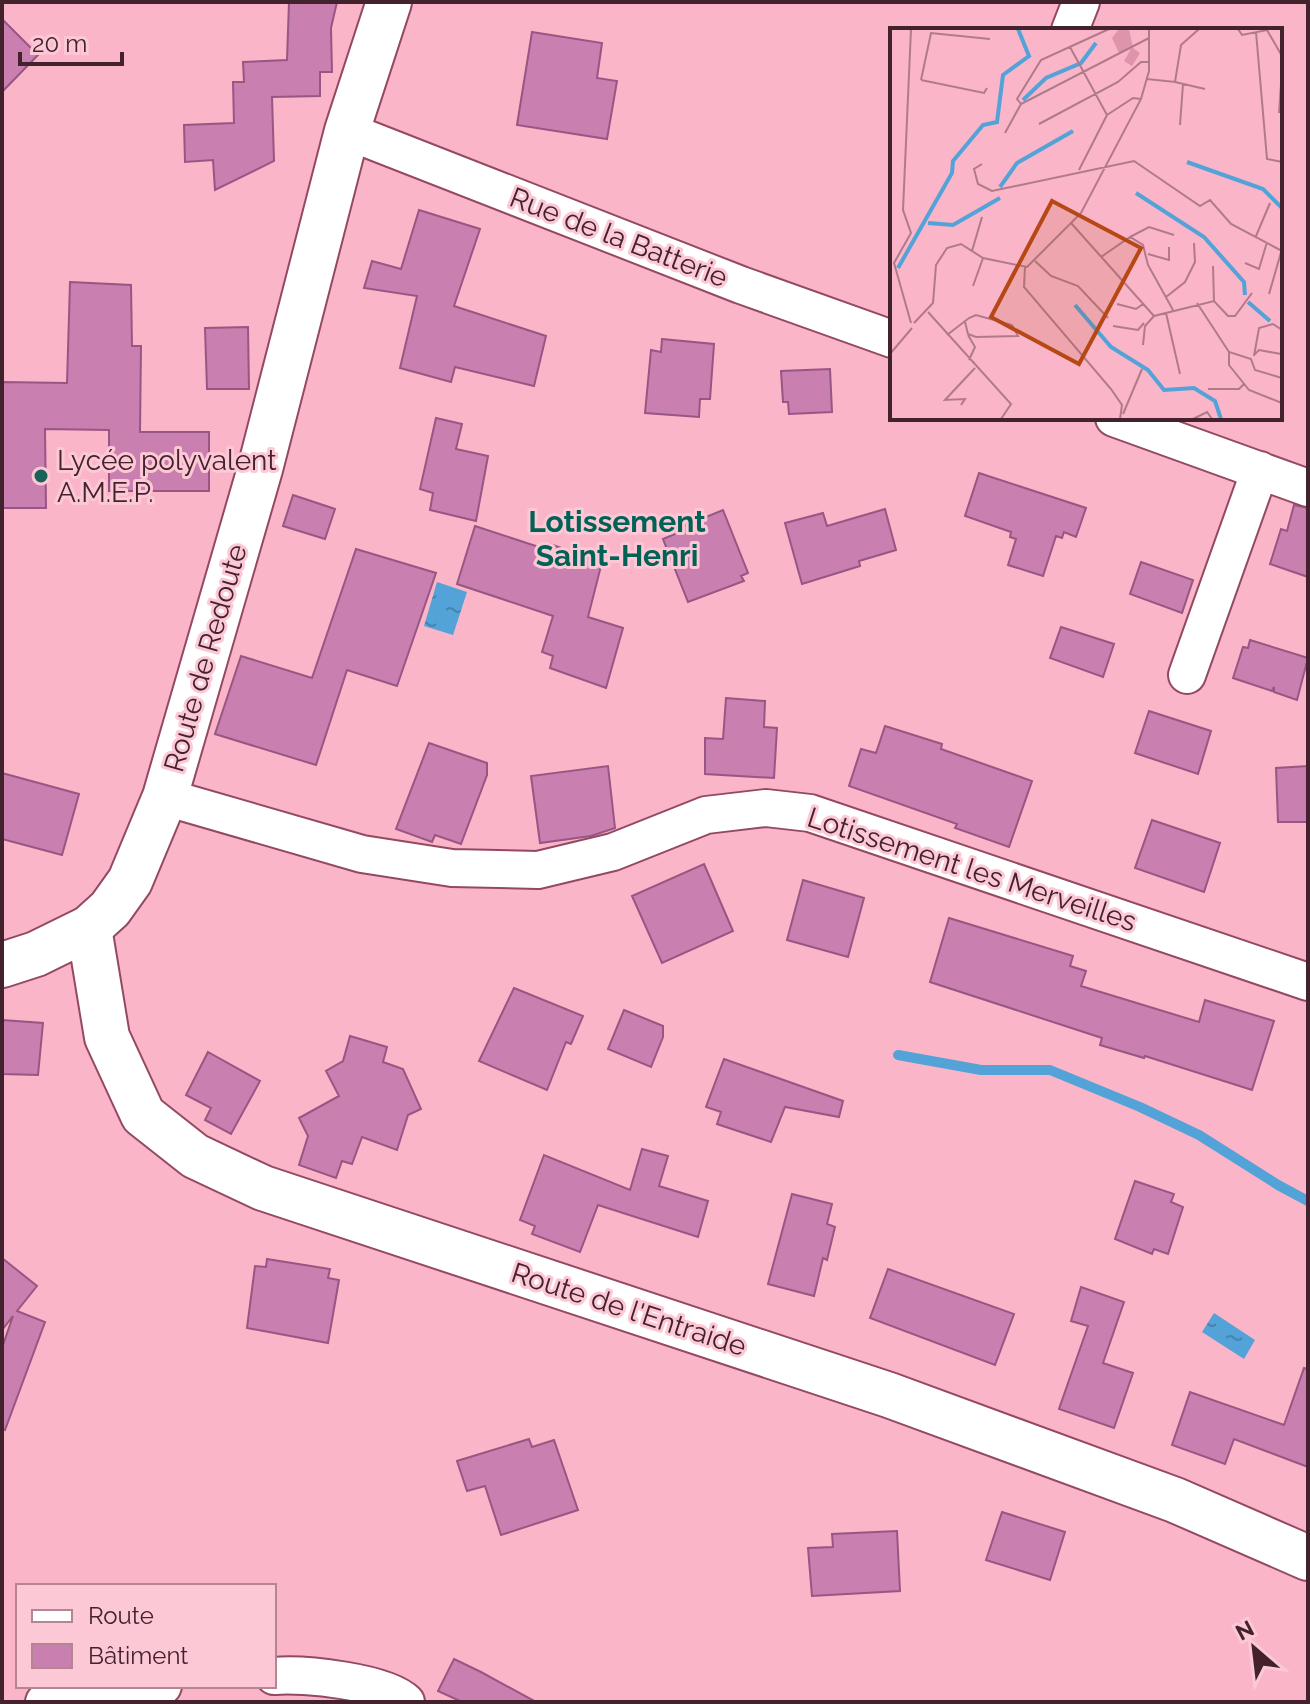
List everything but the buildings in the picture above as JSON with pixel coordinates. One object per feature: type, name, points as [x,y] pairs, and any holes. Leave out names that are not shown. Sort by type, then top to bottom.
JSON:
[{"type":"street","name":"Route de Redoute","points":[[2,965],[36,954],[89,928],[110,909],[130,881],[165,797],[260,469],[347,131],[389,2]]},
{"type":"street","points":[[1071,28],[1081,2]]},
{"type":"street","name":"Rue de la Batterie","points":[[347,131],[741,285],[890,338]]},
{"type":"street","points":[[1120,420],[1308,488]]},
{"type":"street","points":[[1187,675],[1260,470]]},
{"type":"street","name":"Lotissement les Merveilles","points":[[165,797],[362,854],[452,868],[538,870],[613,852],[706,815],[766,808],[810,813],[1308,982]]},
{"type":"street","name":"Route de l'Entraide","points":[[89,928],[107,1037],[143,1115],[195,1156],[263,1188],[889,1395],[1175,1500],[1308,1558]]},
{"type":"street","points":[[276,1676],[297,1674],[379,1688],[401,1696],[406,1702]]},
{"type":"street","points":[[44,1702],[148,1688]]},
{"type":"water","points":[[437,582],[467,592],[453,635],[424,626]]},
{"type":"water","points":[[1214,1313],[1255,1340],[1244,1359],[1202,1332]]},
{"type":"waterway","points":[[898,1055],[981,1070],[1050,1070],[1199,1135],[1308,1201]]},
{"type":"place","name":"Lycée polyvalent A.M.E.P.","points":[[41,476]]},
{"type":"district","name":"Lotissement Saint-Henri","points":[[617,539]]}]
